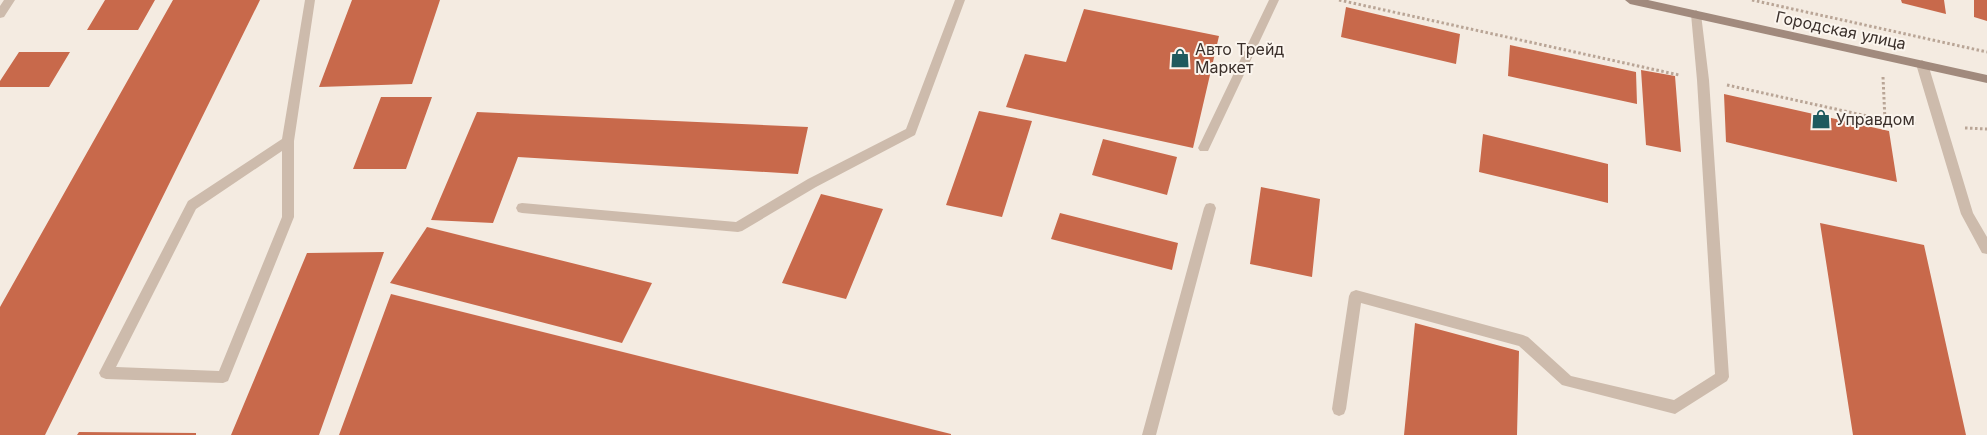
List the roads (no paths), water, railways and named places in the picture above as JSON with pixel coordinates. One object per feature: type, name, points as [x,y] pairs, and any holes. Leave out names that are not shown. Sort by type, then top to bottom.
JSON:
[{"type":"main road","name":"Городская улица","points":[[1630,0],[1987,78]]},
{"type":"street","points":[[0,14],[10,0]]},
{"type":"street","points":[[288,141],[192,205],[106,373],[223,377],[288,217],[288,141],[310,0]]},
{"type":"street","points":[[522,208],[738,227],[812,183],[911,132],[960,0]]},
{"type":"street","points":[[1204,148],[1274,0]]},
{"type":"street","points":[[1339,409],[1356,296],[1523,341],[1567,381],[1675,407],[1722,377],[1703,80],[1696,14]]},
{"type":"street","points":[[1922,64],[1967,214],[1987,249]]},
{"type":"street","points":[[1149,435],[1210,208]]},
{"type":"place","name":"Авто Трейд Маркет","points":[[1180,58]]},
{"type":"place","name":"Управдом","points":[[1821,119]]}]
